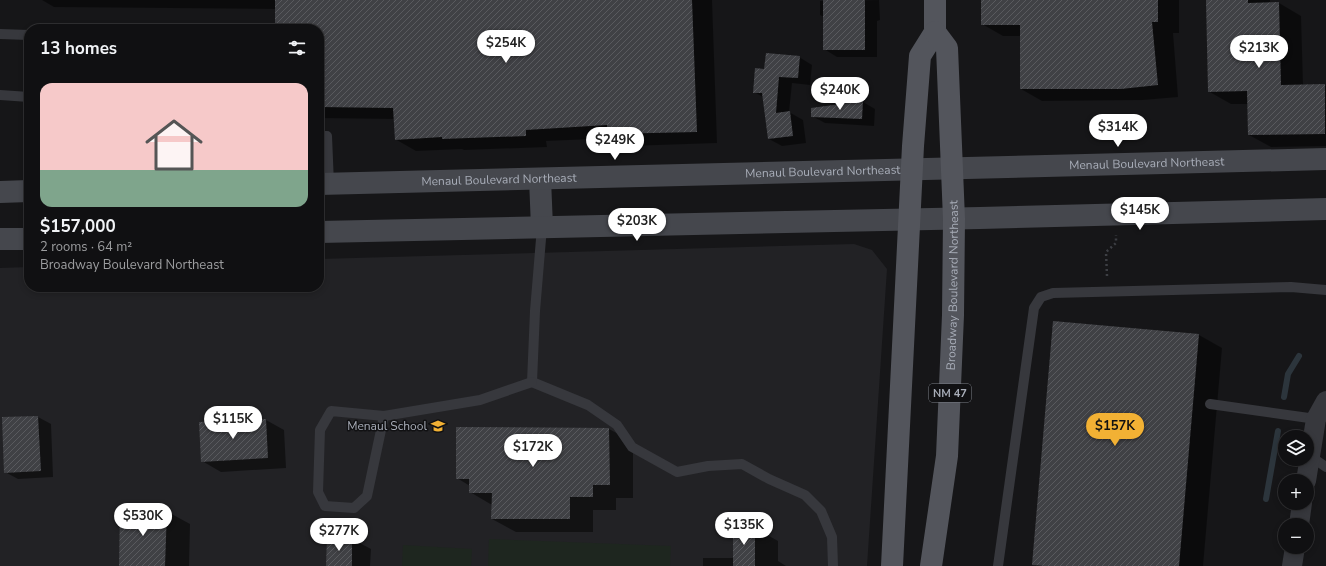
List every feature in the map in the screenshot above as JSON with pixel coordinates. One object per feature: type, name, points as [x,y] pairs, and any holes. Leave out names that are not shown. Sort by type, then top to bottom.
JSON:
[{"type":"main road","points":[[892,566],[911,170],[920,56],[935,32],[935,0]]},
{"type":"main road","name":"Broadway Boulevard Northeast","points":[[931,566],[947,456],[953,315],[954,218],[947,48],[935,32]]},
{"type":"main road","name":"Menaul Boulevard Northeast","points":[[324,184],[1326,159]]},
{"type":"main road","points":[[540,179],[542,227]]},
{"type":"main road","points":[[0,192],[24,191]]},
{"type":"main road","points":[[324,232],[1326,209]]},
{"type":"main road","points":[[0,239],[24,239]]},
{"type":"street","points":[[1310,474],[1318,461],[1316,419],[1326,401]]},
{"type":"street","points":[[1292,566],[1294,554]]},
{"type":"lane","points":[[0,34],[24,35]]},
{"type":"lane","points":[[0,96],[24,96]]},
{"type":"lane","points":[[324,136],[327,136],[324,184]]},
{"type":"lane","points":[[532,382],[535,311],[542,227]]},
{"type":"lane","points":[[998,566],[1034,308],[1041,297],[1053,293],[1267,287],[1291,287],[1326,290]]},
{"type":"lane","points":[[384,416],[367,496],[354,508],[325,506],[318,492],[320,430],[332,411],[384,416],[480,400],[532,382],[588,405],[618,425],[632,447],[677,472],[708,466],[742,464],[769,479],[805,495],[821,511],[832,537],[833,566]]},
{"type":"lane","points":[[1210,404],[1316,419]]},
{"type":"path","points":[[1107,276],[1106,252],[1116,242],[1116,233]]},
{"type":"shaded area","name":"Menaul School","points":[[854,244],[872,250],[887,269],[867,566],[0,566],[0,268],[24,267],[24,292],[324,292],[324,259]]},
{"type":"shaded area","points":[[489,539],[671,546],[670,566],[488,566]]},
{"type":"shaded area","points":[[403,545],[472,549],[471,566],[402,566]]},
{"type":"building","points":[[275,0],[692,0],[697,132],[607,134],[607,125],[526,130],[526,136],[442,139],[442,137],[395,140],[393,108],[324,107],[324,24],[275,24]]},
{"type":"building","points":[[823,0],[865,0],[865,50],[823,50]]},
{"type":"building","points":[[981,0],[1158,0],[1158,22],[1152,22],[1158,85],[1121,89],[1020,89],[1020,25],[981,25]]},
{"type":"building","points":[[1206,0],[1248,0],[1248,3],[1279,2],[1281,85],[1325,84],[1325,134],[1248,135],[1247,91],[1208,92]]},
{"type":"building","points":[[766,53],[800,56],[798,78],[779,77],[776,113],[790,111],[793,136],[768,139],[762,93],[753,93],[755,68],[764,69]]},
{"type":"building","points":[[863,101],[862,119],[811,117],[811,108]]},
{"type":"building","points":[[1053,321],[1199,334],[1179,566],[1032,565]]},
{"type":"building","points":[[38,416],[41,471],[4,473],[2,417]]},
{"type":"building","points":[[266,419],[268,458],[201,462],[199,422]]},
{"type":"building","points":[[456,427],[609,428],[610,485],[593,485],[593,497],[570,497],[570,519],[491,519],[492,493],[469,493],[469,479],[456,479]]},
{"type":"building","points":[[120,508],[167,510],[165,566],[119,566]]},
{"type":"building","points":[[733,527],[755,527],[755,566],[733,566]]},
{"type":"building","points":[[327,537],[352,538],[352,566],[326,566]]},
{"type":"waterway","points":[[1284,397],[1288,374],[1299,356]]},
{"type":"waterway","points":[[1266,499],[1278,431]]},
{"type":"place","name":"Menaul School","points":[[438,426]]}]
